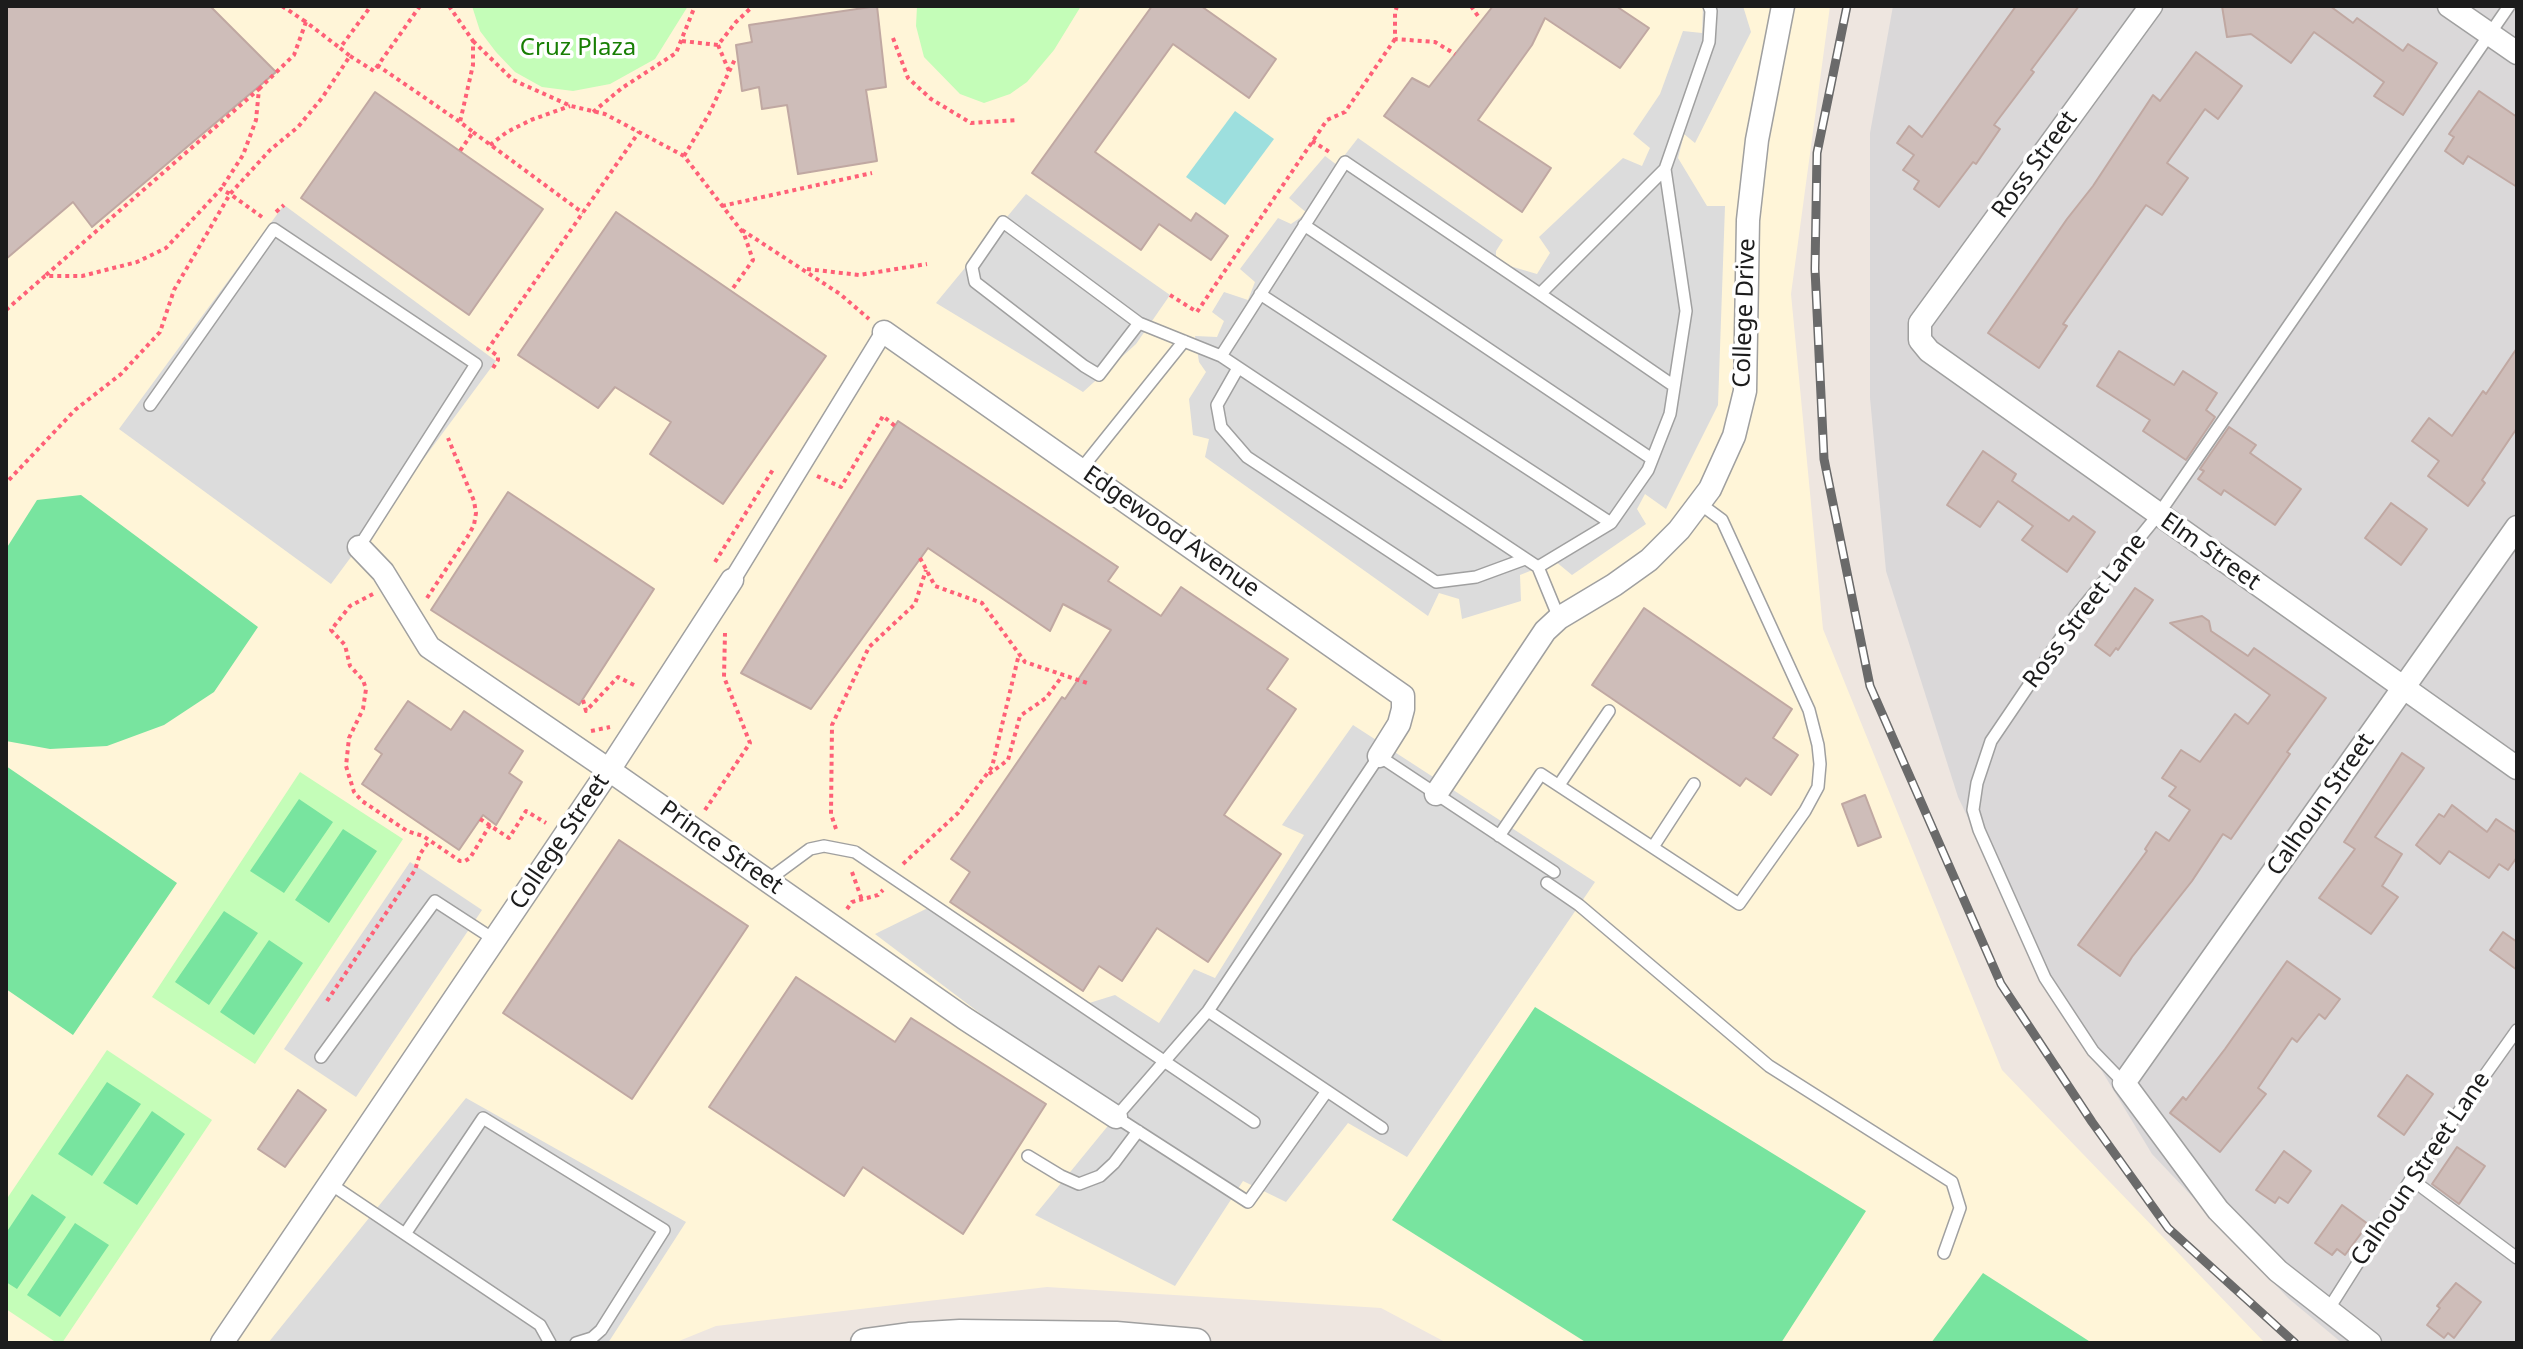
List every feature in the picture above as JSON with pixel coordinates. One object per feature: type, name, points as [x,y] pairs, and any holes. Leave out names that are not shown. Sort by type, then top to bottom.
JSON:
[{"type":"street","name":"College Drive","points":[[1436,794],[1545,631],[1559,618],[1649,560],[1679,530],[1710,489],[1734,436],[1745,391],[1748,220],[1757,140],[1783,6]]},
{"type":"street","name":"Ross Street","points":[[1920,323],[2151,6]]},
{"type":"street","points":[[2449,6],[2517,53]]},
{"type":"street","name":"Elm Street","points":[[1920,323],[1920,340],[1929,351],[2517,768]]},
{"type":"street","name":"College Street","points":[[222,1343],[609,770],[732,580],[884,332]]},
{"type":"street","name":"Edgewood Avenue","points":[[884,332],[1403,696],[1399,724],[1379,756]]},
{"type":"street","name":"Calhoun Street","points":[[2124,1083],[2517,527]]},
{"type":"street","name":"Prince Street","points":[[359,547],[383,572],[429,647],[964,1018],[1116,1117]]},
{"type":"street","points":[[2124,1083],[2218,1210],[2278,1271],[2370,1343]]},
{"type":"street","points":[[865,1343],[960,1334],[1116,1336],[1196,1343]]},
{"type":"lane","points":[[1540,294],[1665,169],[1709,42],[1709,6]]},
{"type":"lane","name":"Ross Street Lane","points":[[2124,1083],[2093,1051],[2045,978],[1979,830],[1973,810],[1977,783],[1991,741],[2075,617],[2158,515],[2509,6]]},
{"type":"lane","points":[[1221,356],[1345,162],[1674,386]]},
{"type":"lane","points":[[1538,567],[1611,523],[1648,470],[1670,414],[1686,311],[1665,169]]},
{"type":"lane","points":[[1139,323],[1099,375],[975,282],[972,267],[1003,222],[1139,323],[1221,356],[1538,567],[1559,618]]},
{"type":"lane","points":[[1304,225],[1652,459]]},
{"type":"lane","points":[[150,405],[274,229],[464,355],[476,364],[359,547]]},
{"type":"lane","points":[[1260,294],[1611,523]]},
{"type":"lane","points":[[1082,468],[1184,341]]},
{"type":"lane","points":[[1238,368],[1217,405],[1221,427],[1247,457],[1436,582],[1476,577],[1525,559]]},
{"type":"lane","points":[[1499,836],[1541,774],[1739,904],[1805,811],[1818,787],[1820,764],[1809,710],[1722,520],[1699,503]]},
{"type":"lane","points":[[1559,785],[1609,711]]},
{"type":"lane","points":[[1327,1091],[1248,1202],[1116,1117],[1208,1011],[1379,756],[1554,872]]},
{"type":"lane","points":[[1653,847],[1694,784]]},
{"type":"lane","points":[[768,880],[810,849],[824,846],[855,852],[1254,1122]]},
{"type":"lane","points":[[1547,883],[1579,905],[1769,1066],[1952,1182],[1960,1208],[1944,1253]]},
{"type":"lane","points":[[321,1057],[435,901],[495,940]]},
{"type":"lane","points":[[1208,1011],[1382,1128]]},
{"type":"lane","name":"Calhoun Street Lane","points":[[2328,1310],[2411,1179],[2517,1030]]},
{"type":"lane","points":[[405,1234],[483,1118],[664,1230],[601,1330],[592,1338],[576,1343]]},
{"type":"lane","points":[[1028,1156],[1079,1184],[1100,1176],[1138,1131]]},
{"type":"lane","points":[[2411,1179],[2517,1258]]},
{"type":"lane","points":[[329,1183],[540,1325],[550,1343]]},
{"type":"path","points":[[282,6],[374,71],[420,6]]},
{"type":"path","points":[[340,48],[371,6]]},
{"type":"path","points":[[449,6],[473,41],[513,80],[571,106],[605,114],[684,156],[740,229],[753,260],[731,291]]},
{"type":"path","points":[[593,112],[622,88],[676,53],[695,6]]},
{"type":"path","points":[[718,45],[753,6]]},
{"type":"path","points":[[1170,295],[1197,312],[1327,120],[1345,112],[1395,39],[1397,6]]},
{"type":"path","points":[[1471,6],[1478,16]]},
{"type":"path","points":[[6,310],[259,89],[294,55],[306,22]]},
{"type":"path","points":[[893,38],[908,78],[931,99],[971,123],[1017,120]]},
{"type":"path","points":[[1395,39],[1435,42],[1455,54]]},
{"type":"path","points":[[460,122],[473,65],[473,41]]},
{"type":"path","points":[[682,41],[718,45]]},
{"type":"path","points":[[718,45],[729,71]]},
{"type":"path","points":[[6,483],[75,410],[121,374],[160,332],[174,290],[230,194],[270,150],[298,127],[350,56]]},
{"type":"path","points":[[684,156],[709,114],[736,57]]},
{"type":"path","points":[[377,65],[583,213]]},
{"type":"path","points":[[45,276],[82,276],[137,262],[166,248],[221,189],[243,155],[256,120],[259,89]]},
{"type":"path","points":[[490,145],[531,120],[571,106]]},
{"type":"path","points":[[460,151],[473,132]]},
{"type":"path","points":[[491,371],[498,356],[488,349],[639,132]]},
{"type":"path","points":[[722,206],[872,173]]},
{"type":"path","points":[[221,189],[266,219],[284,205]]},
{"type":"path","points":[[740,229],[840,294],[884,332]]},
{"type":"path","points":[[803,268],[859,275],[927,264]]},
{"type":"path","points":[[801,468],[841,487],[883,416],[895,426]]},
{"type":"path","points":[[423,603],[474,525],[474,501],[446,434]]},
{"type":"path","points":[[712,566],[780,459]]},
{"type":"path","points":[[920,558],[935,586],[982,603],[1025,662],[1090,684]]},
{"type":"path","points":[[862,900],[831,814],[832,725],[869,647],[915,604],[926,570]]},
{"type":"path","points":[[381,595],[377,591],[368,599],[350,606],[331,630],[345,645],[350,666],[363,680],[366,689],[363,709],[349,738],[346,766],[354,792],[362,801],[407,831],[423,836],[465,861],[490,825]]},
{"type":"path","points":[[693,828],[750,743],[724,677],[726,625]]},
{"type":"path","points":[[833,927],[852,902],[878,895],[907,859],[958,813],[992,767],[1019,654]]},
{"type":"path","points":[[983,780],[1008,760],[1020,716],[1046,698],[1063,675]]},
{"type":"path","points":[[583,700],[586,711],[618,677],[656,697]]},
{"type":"path","points":[[590,731],[613,727]]},
{"type":"path","points":[[480,819],[509,838],[526,811],[548,824]]},
{"type":"path","points":[[327,1001],[415,870],[420,854],[429,841]]},
{"type":"shaded area","points":[[6,6],[1830,6],[1791,294],[1823,629],[2002,1070],[2265,1343],[1447,1343],[1381,1308],[1047,1287],[716,1326],[674,1343],[6,1343]]},
{"type":"shaded area","points":[[1703,6],[1743,6],[1751,32],[1695,143],[1684,134],[1678,158],[1707,206],[1725,206],[1718,405],[1666,509],[1645,494],[1637,509],[1646,524],[1572,575],[1555,561],[1520,575],[1521,601],[1462,619],[1459,599],[1439,593],[1428,616],[1205,457],[1209,439],[1193,435],[1189,399],[1206,372],[1199,362],[1195,336],[1217,337],[1224,321],[1212,312],[1224,292],[1248,300],[1255,282],[1240,269],[1278,218],[1291,224],[1307,213],[1289,198],[1325,156],[1337,165],[1358,138],[1503,240],[1496,251],[1496,262],[1537,274],[1550,253],[1539,237],[1623,158],[1642,166],[1650,148],[1633,134],[1660,94],[1683,31],[1702,33]]},
{"type":"shaded area","points":[[1893,6],[2517,6],[2517,1343],[2342,1343],[2288,1298],[2152,1154],[2038,965],[1958,797],[1886,571],[1870,398],[1870,133]]},
{"type":"shaded area","points":[[1026,194],[1170,295],[1136,344],[1083,392],[936,303]]},
{"type":"shaded area","points":[[284,205],[496,361],[331,584],[119,429]]},
{"type":"shaded area","points":[[1353,725],[1595,882],[1407,1157],[1348,1123],[1286,1202],[1243,1181],[1175,1286],[1035,1215],[1116,1116],[875,934],[936,904],[1086,1004],[1115,995],[1159,1023],[1194,969],[1215,978],[1304,835],[1282,825]]},
{"type":"shaded area","points":[[410,862],[482,910],[356,1097],[284,1049]]},
{"type":"shaded area","points":[[466,1098],[686,1222],[608,1343],[268,1343]]},
{"type":"green space","name":"Cruz Plaza","points":[[472,6],[688,6],[655,59],[610,84],[573,91],[542,87],[515,72],[480,31]]},
{"type":"green space","points":[[917,6],[1081,6],[1054,50],[1027,82],[1010,94],[984,103],[960,94],[924,57],[916,26]]},
{"type":"green space","points":[[81,495],[258,627],[214,692],[164,725],[107,746],[50,749],[6,741],[6,549],[37,500]]},
{"type":"green space","points":[[6,766],[177,883],[73,1035],[6,989]]},
{"type":"green space","points":[[300,772],[403,839],[255,1064],[152,997]]},
{"type":"green space","points":[[299,799],[333,822],[284,893],[250,871]]},
{"type":"green space","points":[[343,829],[377,851],[329,923],[295,900]]},
{"type":"green space","points":[[224,911],[258,933],[209,1005],[175,982]]},
{"type":"green space","points":[[269,940],[303,963],[254,1035],[220,1012]]},
{"type":"green space","points":[[1535,1007],[1866,1211],[1781,1343],[1587,1343],[1392,1220]]},
{"type":"green space","points":[[107,1050],[212,1120],[62,1343],[57,1343],[6,1309],[6,1200]]},
{"type":"green space","points":[[107,1082],[141,1104],[92,1176],[58,1154]]},
{"type":"green space","points":[[152,1111],[185,1134],[137,1205],[103,1183]]},
{"type":"green space","points":[[32,1194],[66,1217],[17,1289],[6,1282],[6,1233]]},
{"type":"green space","points":[[75,1223],[109,1245],[60,1317],[27,1295]]},
{"type":"green space","points":[[1983,1273],[2092,1343],[1931,1343]]},
{"type":"water","points":[[1235,111],[1274,139],[1225,205],[1186,177]]},
{"type":"building","points":[[6,6],[210,6],[276,72],[92,227],[73,202],[6,259]]},
{"type":"building","points":[[877,6],[886,87],[866,90],[877,161],[798,174],[787,105],[762,109],[759,87],[742,91],[736,45],[752,42],[749,25]]},
{"type":"building","points":[[1152,6],[1201,6],[1276,59],[1249,98],[1173,44],[1095,152],[1191,221],[1196,213],[1228,236],[1211,260],[1159,224],[1141,250],[1032,173]]},
{"type":"building","points":[[1493,6],[1616,6],[1649,28],[1620,68],[1545,18],[1532,45],[1478,120],[1551,168],[1522,212],[1384,116],[1412,78],[1429,87]]},
{"type":"building","points":[[2016,6],[2079,6],[1994,125],[2000,129],[1976,164],[1973,162],[1939,207],[1914,189],[1919,181],[1903,170],[1914,155],[1897,143],[1909,126],[1922,137]]},
{"type":"building","points":[[2222,6],[2330,6],[2353,23],[2357,18],[2403,51],[2408,44],[2437,63],[2403,115],[2374,96],[2384,82],[2314,32],[2291,63],[2251,34],[2227,37]]},
{"type":"building","points":[[2196,52],[2242,86],[2218,119],[2205,109],[2167,163],[2188,178],[2162,215],[2146,205],[2063,324],[2067,326],[2039,368],[1988,333],[2093,186],[2153,95],[2160,101]]},
{"type":"building","points":[[2479,91],[2517,117],[2517,187],[2468,156],[2463,164],[2445,151],[2454,137],[2449,134]]},
{"type":"building","points":[[375,92],[543,209],[469,315],[301,198]]},
{"type":"building","points":[[616,212],[826,356],[723,504],[650,454],[671,422],[615,387],[598,408],[518,355]]},
{"type":"building","points":[[2517,348],[2517,428],[2468,506],[2428,476],[2439,461],[2412,441],[2429,418],[2452,436]]},
{"type":"building","points":[[2119,351],[2174,385],[2183,371],[2217,393],[2206,410],[2215,417],[2186,460],[2143,431],[2150,420],[2097,386]]},
{"type":"building","points":[[898,421],[1118,567],[1108,581],[1161,616],[1181,587],[1288,659],[1267,689],[1296,709],[1224,815],[1281,854],[1208,962],[1157,928],[1122,981],[1099,966],[1083,991],[950,902],[970,872],[951,859],[1111,630],[1063,604],[1050,631],[928,548],[811,709],[741,673]]},
{"type":"building","points":[[2229,427],[2256,445],[2250,453],[2301,489],[2275,525],[2224,490],[2221,495],[2198,479],[2204,471],[2200,469]]},
{"type":"building","points":[[1983,451],[2016,474],[2012,481],[2069,521],[2073,516],[2095,532],[2067,572],[2022,540],[2033,526],[1998,501],[1980,527],[1947,505]]},
{"type":"building","points":[[508,492],[654,589],[579,705],[431,610]]},
{"type":"building","points":[[2391,503],[2427,529],[2401,565],[2365,538]]},
{"type":"building","points":[[2135,588],[2153,600],[2118,650],[2116,648],[2110,656],[2095,645]]},
{"type":"building","points":[[1644,608],[1792,709],[1773,738],[1798,755],[1771,795],[1746,778],[1740,786],[1592,685]]},
{"type":"building","points":[[2202,616],[2209,621],[2211,631],[2248,656],[2254,648],[2326,698],[2231,839],[2223,834],[2192,881],[2120,976],[2078,945],[2147,851],[2145,849],[2156,832],[2169,841],[2190,810],[2169,796],[2176,787],[2162,778],[2181,750],[2200,762],[2235,714],[2248,724],[2270,695],[2170,623]]},
{"type":"building","points":[[408,701],[451,730],[464,711],[523,751],[509,773],[522,782],[496,825],[483,815],[459,850],[362,784],[382,754],[375,749]]},
{"type":"building","points":[[2402,753],[2424,768],[2375,837],[2402,854],[2382,886],[2398,897],[2371,934],[2319,898],[2355,849],[2344,842]]},
{"type":"building","points":[[1865,795],[1881,837],[1858,846],[1842,804]]},
{"type":"building","points":[[2452,805],[2487,832],[2496,819],[2517,833],[2517,857],[2508,870],[2499,864],[2489,878],[2449,851],[2440,864],[2416,845],[2439,814],[2444,817]]},
{"type":"building","points":[[619,840],[748,926],[632,1099],[503,1013]]},
{"type":"building","points":[[2503,932],[2517,942],[2517,970],[2490,950]]},
{"type":"building","points":[[2287,961],[2340,999],[2325,1019],[2319,1014],[2297,1042],[2292,1038],[2258,1088],[2266,1094],[2220,1152],[2170,1113],[2183,1097],[2186,1100]]},
{"type":"building","points":[[796,977],[895,1042],[911,1018],[1046,1104],[963,1234],[863,1167],[844,1196],[709,1107]]},
{"type":"building","points":[[2407,1075],[2433,1094],[2404,1135],[2378,1116]]},
{"type":"building","points":[[298,1090],[326,1110],[285,1167],[258,1149]]},
{"type":"building","points":[[2457,1147],[2485,1166],[2459,1204],[2432,1184]]},
{"type":"building","points":[[2284,1151],[2311,1171],[2288,1203],[2279,1197],[2275,1203],[2256,1190]]},
{"type":"building","points":[[2342,1205],[2368,1224],[2345,1255],[2337,1249],[2332,1255],[2315,1243]]},
{"type":"building","points":[[2456,1283],[2481,1302],[2454,1338],[2448,1333],[2444,1338],[2427,1325],[2440,1308],[2437,1306]]},
{"type":"railway","points":[[1847,6],[1817,153],[1815,269],[1824,459],[1870,686],[2001,984],[2092,1122],[2168,1228],[2295,1343]]}]
